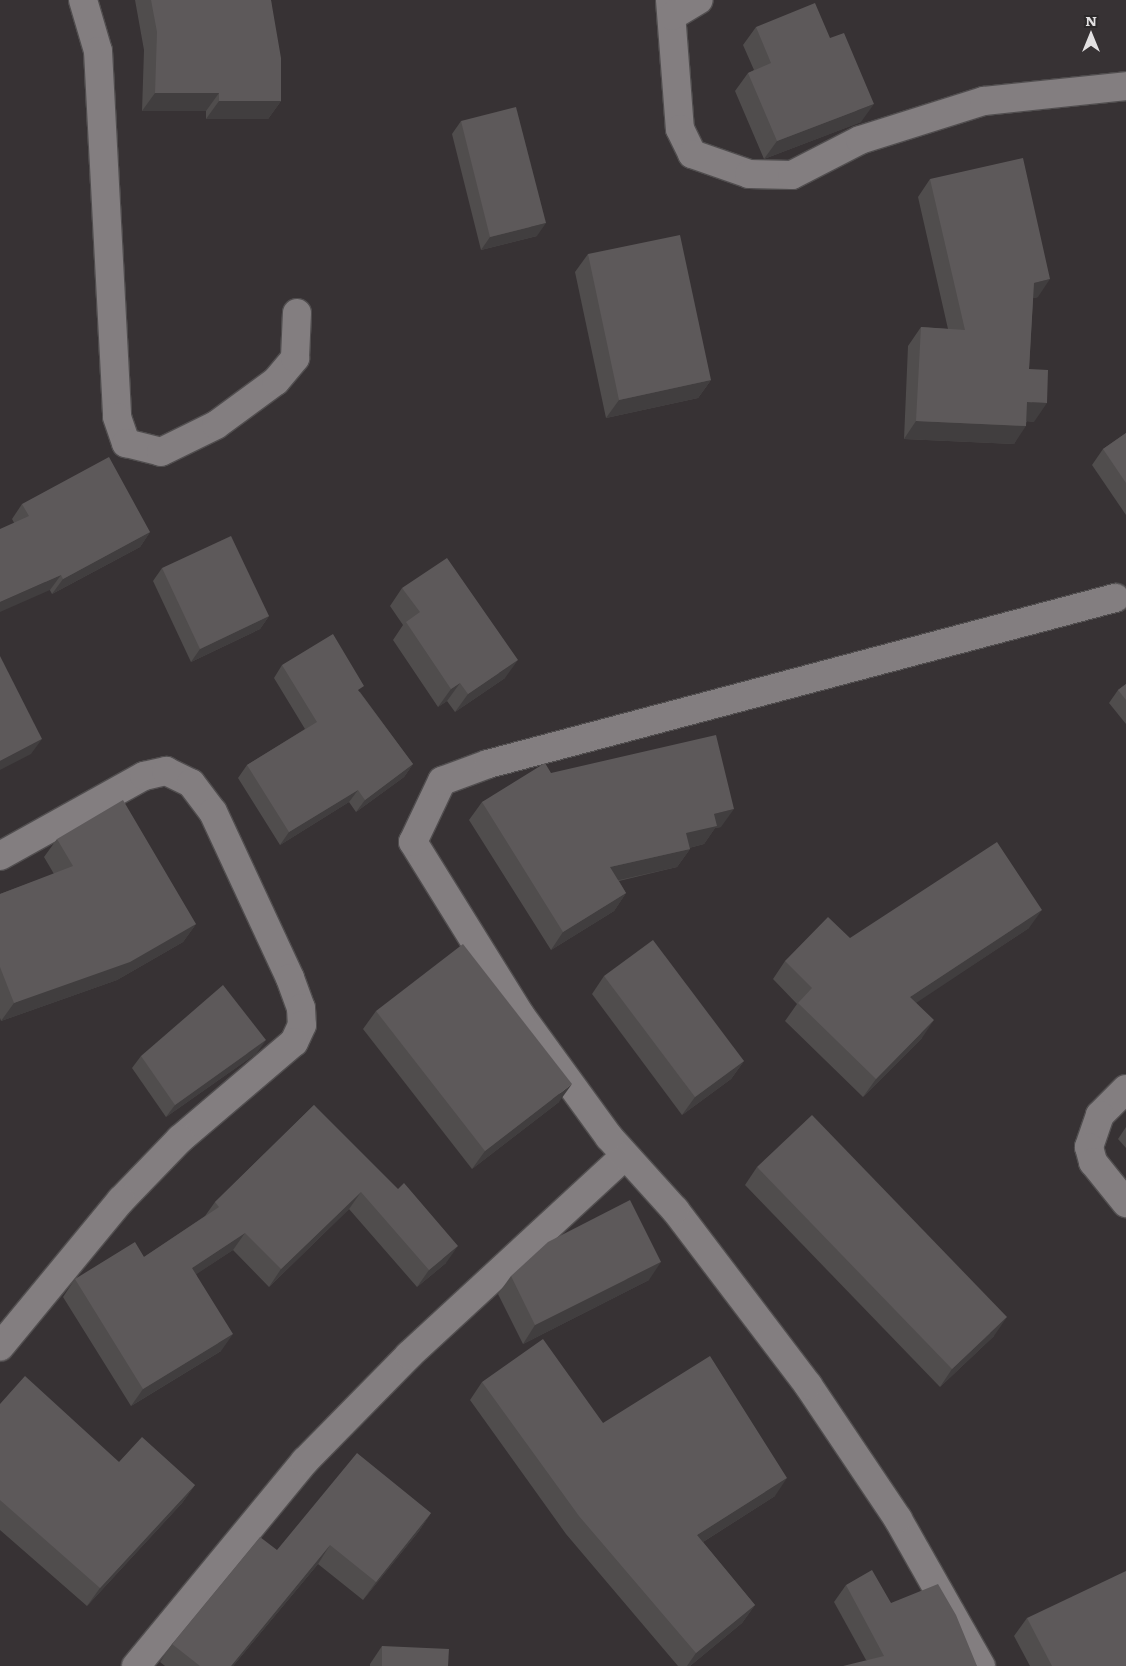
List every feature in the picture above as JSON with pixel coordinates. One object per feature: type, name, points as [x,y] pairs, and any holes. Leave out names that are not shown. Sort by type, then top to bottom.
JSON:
[{"type":"street","points":[[83,0],[98,51],[117,417],[126,444],[161,452],[216,425],[276,381],[295,358],[298,312]]},
{"type":"street","points":[[699,0],[671,8],[680,129],[692,154],[749,174],[792,175],[860,140],[984,101],[1126,86]]},
{"type":"street","points":[[981,1666],[898,1520],[808,1385],[674,1210],[626,1156],[521,1016],[413,842],[442,781],[497,762],[1115,598]]},
{"type":"street","points":[[0,856],[144,776],[166,772],[191,783],[213,812],[286,969],[301,1008],[302,1025],[294,1042],[180,1139],[120,1200],[0,1347]]},
{"type":"street","points":[[1126,1089],[1100,1115],[1089,1147],[1093,1162],[1126,1203]]},
{"type":"street","points":[[136,1666],[305,1461],[410,1355],[626,1156]]},
{"type":"building","points":[[151,0],[271,0],[281,58],[281,101],[219,101],[219,93],[155,93],[157,32]]},
{"type":"building","points":[[815,3],[830,38],[844,33],[874,104],[777,141],[748,73],[771,63],[756,27]]},
{"type":"building","points":[[516,107],[546,223],[490,237],[461,121]]},
{"type":"building","points":[[1023,158],[1050,279],[1034,283],[1029,369],[1048,370],[1047,403],[1027,402],[1026,426],[916,421],[921,327],[965,330],[930,179]]},
{"type":"building","points":[[680,235],[711,380],[619,400],[588,254]]},
{"type":"building","points":[[1126,433],[1126,483],[1103,449]]},
{"type":"building","points":[[109,457],[150,532],[63,579],[61,575],[0,602],[0,529],[29,516],[22,504]]},
{"type":"building","points":[[231,536],[269,616],[200,649],[162,568]]},
{"type":"building","points":[[447,558],[518,660],[468,694],[460,683],[451,689],[406,622],[420,612],[402,588]]},
{"type":"building","points":[[333,634],[364,686],[358,690],[413,764],[365,800],[358,790],[289,832],[247,765],[317,722],[282,665]]},
{"type":"building","points":[[0,656],[42,739],[0,761]]},
{"type":"building","points":[[1126,684],[1126,700],[1118,690]]},
{"type":"building","points":[[716,735],[734,809],[714,814],[717,826],[686,833],[690,849],[610,867],[626,893],[563,932],[482,802],[545,763],[551,773]]},
{"type":"building","points":[[123,800],[196,924],[130,962],[14,1003],[0,967],[0,894],[73,866],[57,839]]},
{"type":"building","points":[[997,842],[1042,910],[910,997],[934,1020],[876,1079],[798,1003],[812,988],[785,961],[828,917],[850,938]]},
{"type":"building","points":[[653,940],[744,1061],[695,1097],[604,976]]},
{"type":"building","points":[[463,944],[572,1084],[485,1151],[376,1011]]},
{"type":"building","points":[[223,985],[266,1040],[175,1105],[141,1056]]},
{"type":"building","points":[[314,1105],[398,1189],[404,1183],[458,1246],[429,1270],[361,1192],[281,1269],[245,1233],[192,1268],[233,1334],[143,1389],[75,1279],[135,1242],[144,1257],[219,1207],[215,1202]]},
{"type":"building","points":[[812,1115],[1007,1317],[952,1369],[757,1167]]},
{"type":"building","points":[[630,1200],[661,1262],[535,1325],[511,1276],[548,1242]]},
{"type":"building","points":[[543,1339],[603,1423],[710,1356],[787,1478],[697,1535],[755,1605],[696,1653],[579,1516],[482,1382]]},
{"type":"building","points":[[25,1376],[119,1462],[142,1437],[195,1485],[100,1588],[0,1500],[0,1404]]},
{"type":"building","points":[[357,1453],[431,1513],[376,1582],[330,1545],[231,1666],[200,1666],[172,1644],[260,1537],[277,1550]]},
{"type":"building","points":[[872,1570],[891,1603],[938,1584],[956,1615],[977,1666],[843,1666],[884,1656],[846,1585]]},
{"type":"building","points":[[1126,1571],[1126,1666],[1052,1666],[1027,1618]]},
{"type":"building","points":[[382,1646],[449,1649],[448,1666],[382,1666]]}]
